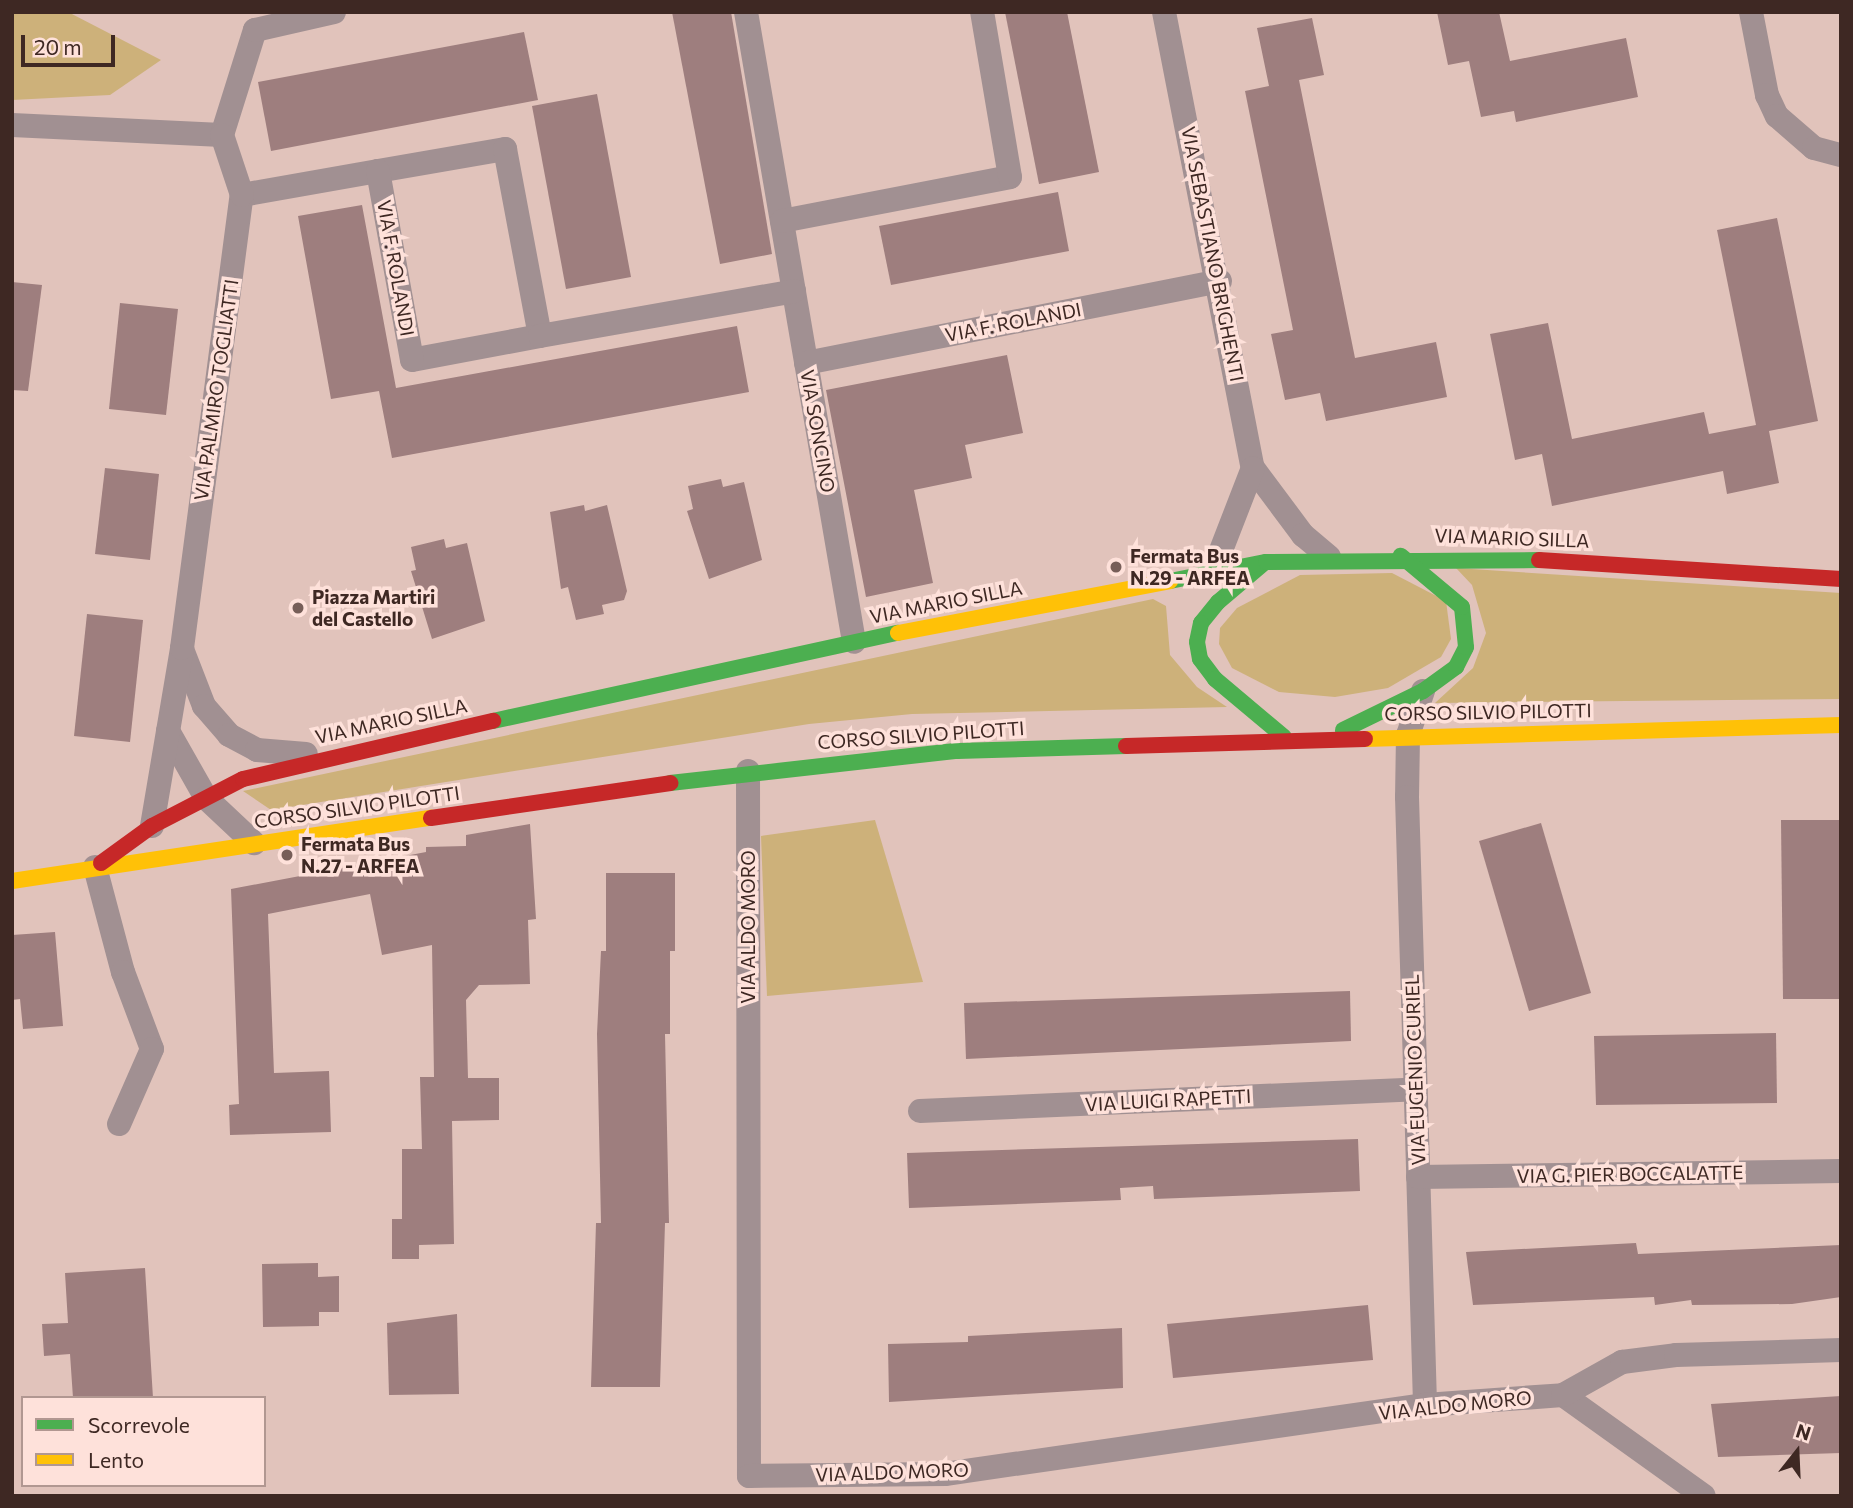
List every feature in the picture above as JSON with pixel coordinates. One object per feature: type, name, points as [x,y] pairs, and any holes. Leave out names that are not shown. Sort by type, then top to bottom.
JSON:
[{"type":"street","points":[[12,125],[222,135],[255,30],[334,12]]},
{"type":"street","name":"VIA SONCINO","points":[[746,12],[854,642]]},
{"type":"street","points":[[782,221],[1010,177],[982,12]]},
{"type":"street","name":"VIA SEBASTIANO BRIGHENTI","points":[[1164,12],[1172,40],[1220,281],[1253,468]]},
{"type":"street","name":"VIA SEBASTIANO BRIGHENTI","points":[[1172,40],[1181,12]]},
{"type":"street","points":[[1751,12],[1767,95],[1777,116],[1814,148],[1841,155]]},
{"type":"street","name":"VIA PALMIRO TOGLIATTI","points":[[152,826],[182,648],[242,195],[222,135]]},
{"type":"street","points":[[242,195],[505,149],[540,336]]},
{"type":"street","name":"VIA F. ROLANDI","points":[[378,171],[412,360],[794,291]]},
{"type":"street","name":"VIA F. ROLANDI","points":[[806,363],[1220,281]]},
{"type":"street","points":[[1253,468],[1303,535],[1329,557]]},
{"type":"street","points":[[1213,571],[1253,468]]},
{"type":"street","points":[[1330,736],[1423,691],[1456,667],[1468,629],[1450,593],[1401,556]]},
{"type":"street","name":"VIA MARIO SILLA","points":[[95,867],[152,826],[243,779],[329,756],[854,642],[1266,562],[1329,557],[1401,556],[1841,579]]},
{"type":"street","points":[[1266,562],[1218,602],[1201,623],[1197,642],[1200,659],[1215,679],[1284,737]]},
{"type":"street","name":"VIA PALMIRO TOGLIATTI","points":[[182,648],[204,706],[229,735],[257,750],[329,756]]},
{"type":"street","points":[[1408,735],[1423,691]]},
{"type":"street","name":"CORSO SILVIO PILOTTI","points":[[12,881],[748,771],[957,751],[1284,737],[1841,725]]},
{"type":"street","points":[[168,731],[206,798],[254,843]]},
{"type":"street","name":"VIA EUGENIO CURIEL","points":[[1408,735],[1426,1405]]},
{"type":"street","name":"VIA ALDO MORO","points":[[748,771],[749,1476],[945,1474],[1426,1405],[1563,1395]]},
{"type":"street","points":[[95,867],[123,972],[152,1049],[119,1124]]},
{"type":"street","name":"VIA LUIGI RAPETTI","points":[[920,1111],[1416,1089]]},
{"type":"street","name":"VIA G. PIER BOCCALATTE","points":[[1418,1177],[1841,1171]]},
{"type":"street","points":[[1704,1496],[1563,1395],[1622,1362],[1676,1355],[1841,1350]]},
{"type":"shaded area","points":[[12,12],[68,12],[161,60],[110,95],[12,100]]},
{"type":"shaded area","points":[[1456,568],[1841,593],[1841,699],[1435,703],[1473,668],[1486,633],[1472,585]]},
{"type":"shaded area","points":[[1392,573],[1446,601],[1451,639],[1441,657],[1388,688],[1335,697],[1279,692],[1232,668],[1219,644],[1220,628],[1237,608],[1300,575]]},
{"type":"shaded area","points":[[1153,599],[1166,606],[1170,655],[1197,687],[1227,707],[912,714],[809,724],[271,810],[243,791]]},
{"type":"shaded area","points":[[875,820],[923,982],[767,996],[761,836]]},
{"type":"building","points":[[672,12],[731,12],[772,254],[720,264]]},
{"type":"building","points":[[1005,12],[1067,12],[1099,172],[1039,184]]},
{"type":"building","points":[[1437,12],[1499,12],[1510,61],[1626,38],[1638,97],[1516,122],[1514,111],[1481,117],[1469,61],[1448,65]]},
{"type":"building","points":[[1312,18],[1324,75],[1299,80],[1355,358],[1436,342],[1447,397],[1326,421],[1320,393],[1285,400],[1271,334],[1293,330],[1245,91],[1269,86],[1257,28]]},
{"type":"building","points":[[524,32],[538,100],[271,151],[258,82]]},
{"type":"building","points":[[597,94],[631,277],[566,289],[532,106]]},
{"type":"building","points":[[1058,192],[1069,251],[891,285],[879,226]]},
{"type":"building","points":[[362,205],[396,388],[737,326],[749,392],[392,458],[379,391],[331,399],[298,216]]},
{"type":"building","points":[[1777,218],[1818,421],[1769,431],[1779,483],[1727,494],[1723,471],[1552,506],[1542,454],[1515,460],[1490,334],[1548,323],[1572,439],[1704,412],[1709,434],[1756,425],[1717,230]]},
{"type":"building","points":[[12,282],[42,285],[28,391],[12,390]]},
{"type":"building","points":[[120,303],[178,309],[166,415],[109,409]]},
{"type":"building","points":[[1007,355],[1023,433],[965,445],[972,478],[914,490],[933,583],[866,597],[826,390]]},
{"type":"building","points":[[105,468],[159,474],[150,560],[95,554]]},
{"type":"building","points":[[721,479],[723,487],[744,482],[762,560],[709,579],[687,511],[693,509],[688,486]]},
{"type":"building","points":[[584,505],[585,511],[607,505],[627,591],[624,600],[602,605],[604,614],[576,620],[568,587],[561,589],[550,512]]},
{"type":"building","points":[[444,539],[446,548],[467,543],[485,621],[432,639],[411,571],[416,570],[411,547]]},
{"type":"building","points":[[87,614],[143,620],[130,742],[74,736]]},
{"type":"building","points":[[1781,820],[1841,820],[1841,999],[1783,999]]},
{"type":"building","points":[[1541,823],[1591,993],[1529,1011],[1479,841]]},
{"type":"building","points":[[530,824],[536,919],[528,920],[530,984],[479,985],[466,1000],[468,1078],[499,1078],[499,1120],[452,1121],[454,1244],[419,1245],[419,1259],[392,1259],[392,1219],[402,1219],[402,1149],[422,1149],[420,1077],[434,1077],[432,945],[382,955],[370,894],[268,914],[274,1073],[329,1071],[331,1132],[230,1135],[229,1105],[239,1104],[231,889],[426,852],[426,847],[466,846],[466,835]]},
{"type":"building","points":[[606,873],[675,873],[675,951],[670,951],[670,1034],[665,1034],[669,1223],[665,1223],[660,1387],[591,1387],[596,1223],[601,1223],[597,1034],[601,951],[606,951]]},
{"type":"building","points":[[55,932],[63,1026],[23,1029],[20,999],[12,1000],[12,935]]},
{"type":"building","points":[[1350,991],[1351,1041],[966,1059],[964,1003]]},
{"type":"building","points":[[1776,1033],[1777,1103],[1596,1105],[1594,1036]]},
{"type":"building","points":[[1358,1139],[1360,1191],[1154,1199],[1153,1186],[1120,1188],[1121,1200],[909,1208],[907,1153]]},
{"type":"building","points":[[1636,1243],[1638,1254],[1841,1245],[1841,1297],[1792,1304],[1692,1305],[1691,1300],[1655,1305],[1654,1297],[1473,1305],[1466,1252]]},
{"type":"building","points":[[318,1263],[318,1277],[339,1276],[339,1312],[319,1312],[319,1326],[263,1327],[262,1264]]},
{"type":"building","points":[[145,1268],[153,1396],[73,1396],[70,1354],[44,1356],[42,1324],[68,1323],[65,1273]]},
{"type":"building","points":[[1368,1305],[1373,1360],[1173,1378],[1167,1324]]},
{"type":"building","points":[[457,1314],[459,1394],[389,1395],[387,1323]]},
{"type":"building","points":[[1122,1328],[1123,1388],[889,1402],[888,1344],[968,1342],[968,1336]]},
{"type":"building","points":[[1841,1396],[1841,1453],[1718,1457],[1711,1404]]},
{"type":"traffic: fast","points":[[1343,730],[1423,691],[1456,667],[1466,647],[1462,607],[1401,556]]},
{"type":"traffic: fast","points":[[1170,581],[1266,562],[1539,560]]},
{"type":"traffic: fast","points":[[1263,564],[1218,602],[1201,623],[1197,642],[1200,659],[1215,679],[1284,737]]},
{"type":"traffic: fast","points":[[493,721],[898,633]]},
{"type":"traffic: fast","points":[[670,783],[957,751],[1126,746]]},
{"type":"traffic: slow","points":[[898,633],[1170,581]]},
{"type":"traffic: slow","points":[[1365,739],[1841,725]]},
{"type":"traffic: slow","points":[[12,881],[431,818]]},
{"type":"traffic: jam","points":[[1539,560],[1841,579]]},
{"type":"traffic: jam","points":[[101,863],[152,826],[243,779],[493,721]]},
{"type":"traffic: jam","points":[[1126,746],[1365,739]]},
{"type":"traffic: jam","points":[[431,818],[670,783]]},
{"type":"place","name":"Fermata Bus N.29 - ARFEA","points":[[1116,567]]},
{"type":"place","name":"Piazza Martiri del Castello","points":[[298,608]]},
{"type":"place","name":"Fermata Bus N.27 - ARFEA","points":[[287,855]]}]
